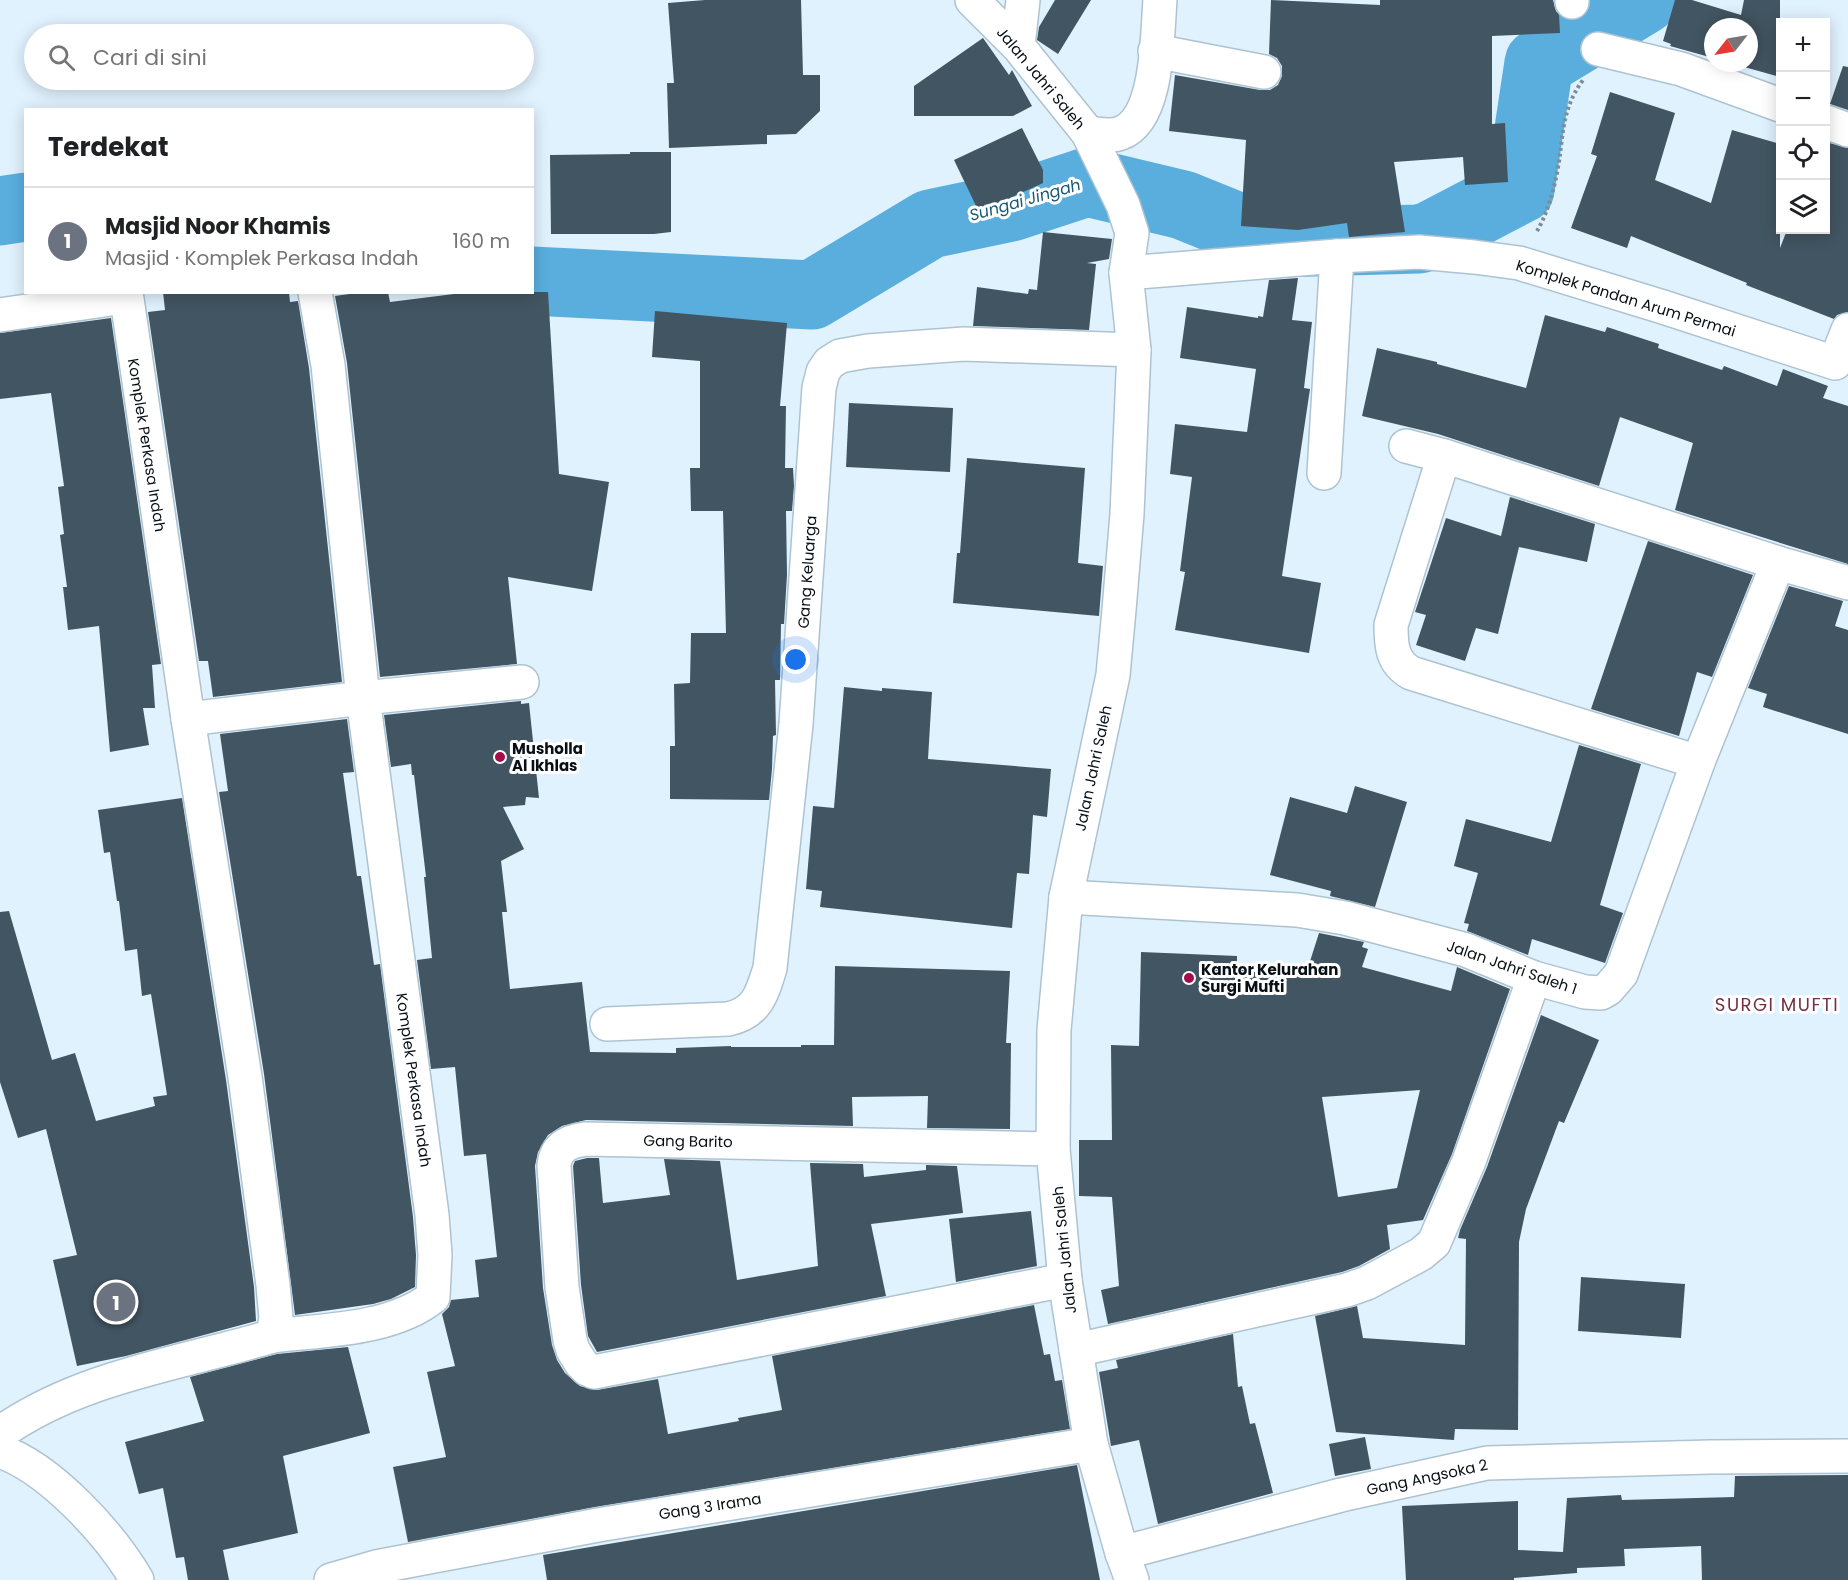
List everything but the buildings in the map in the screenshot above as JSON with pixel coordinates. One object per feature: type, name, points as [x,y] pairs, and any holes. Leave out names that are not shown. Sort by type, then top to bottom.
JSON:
[{"type":"street","name":"Jalan Jahri Saleh","points":[[972,0],[1018,46],[1088,133],[1123,205],[1132,233],[1126,273],[1134,350],[1127,514],[1113,675],[1066,897],[1054,1030],[1053,1149],[1065,1280],[1091,1444],[1127,1567]]},
{"type":"street","points":[[1018,46],[1023,0]]},
{"type":"street","points":[[1088,133],[1112,135],[1121,133],[1139,118],[1145,108],[1150,90],[1160,0]]},
{"type":"street","points":[[1598,49],[1681,69],[1776,104]]},
{"type":"street","points":[[1155,51],[1264,72]]},
{"type":"street","points":[[1830,123],[1848,130]]},
{"type":"street","name":"Komplek Pandan Arum Permai","points":[[1126,273],[1337,256],[1419,252],[1519,263],[1835,363],[1848,330]]},
{"type":"street","points":[[1324,473],[1337,256]]},
{"type":"street","name":"Komplek Perkasa Indah","points":[[0,1434],[25,1416],[101,1382],[126,1374],[273,1336],[369,1325],[419,1308],[433,1297],[435,1255],[432,1215],[363,698],[328,365],[315,294]]},
{"type":"street","name":"Komplek Perkasa Indah","points":[[0,315],[125,295],[188,718],[246,1077],[273,1285],[276,1318],[273,1336]]},
{"type":"street","name":"Gang Keluarga","points":[[607,1024],[740,1017],[748,1012],[759,999],[767,978],[770,968],[796,724],[819,388],[825,368],[840,356],[868,351],[964,344],[1134,350]]},
{"type":"street","points":[[1406,446],[1848,583]]},
{"type":"street","points":[[1444,456],[1392,625],[1391,645],[1400,665],[1411,673],[1698,762]]},
{"type":"street","name":"Jalan Jahri Saleh 1","points":[[1066,897],[1297,910],[1346,918],[1466,950],[1534,978],[1585,992],[1600,993],[1608,989],[1617,979],[1629,953],[1698,762],[1778,563]]},
{"type":"street","points":[[188,718],[522,682]]},
{"type":"street","points":[[1076,1350],[1347,1290],[1367,1283],[1421,1254],[1434,1243],[1469,1161],[1534,978]]},
{"type":"street","name":"Gang Barito","points":[[1053,1149],[586,1139],[566,1144],[557,1153],[554,1165],[562,1287],[573,1350],[584,1366],[594,1372],[1065,1280]]},
{"type":"street","name":"Gang 3 Irama","points":[[332,1580],[375,1567],[598,1525],[1091,1444]]},
{"type":"street","points":[[0,1451],[33,1468],[66,1494],[95,1524],[127,1563],[137,1580]]},
{"type":"street","name":"Gang Angsoka 2","points":[[1127,1567],[1341,1495],[1487,1463],[1848,1456]]},
{"type":"path","points":[[1519,263],[1544,219],[1557,174],[1564,120],[1573,94],[1586,76],[1598,49]]},
{"type":"waterway","name":"Sungai Jingah","points":[[534,281],[812,295],[930,224],[1011,207],[1087,182],[1183,205],[1277,243],[1419,239],[1430,236],[1520,189],[1539,63],[1643,0]]},
{"type":"waterway","name":"Sungai Jingah","points":[[0,211],[24,207]]},
{"type":"place","name":"Musholla Al Ikhlas","points":[[500,757]]},
{"type":"place","name":"Kantor Kelurahan Surgi Mufti","points":[[1189,978]]},
{"type":"place","name":"Masjid Noor Khamis","points":[[116,1302]]},
{"type":"district","name":"SURGI MUFTI","points":[[1777,1004]]}]
